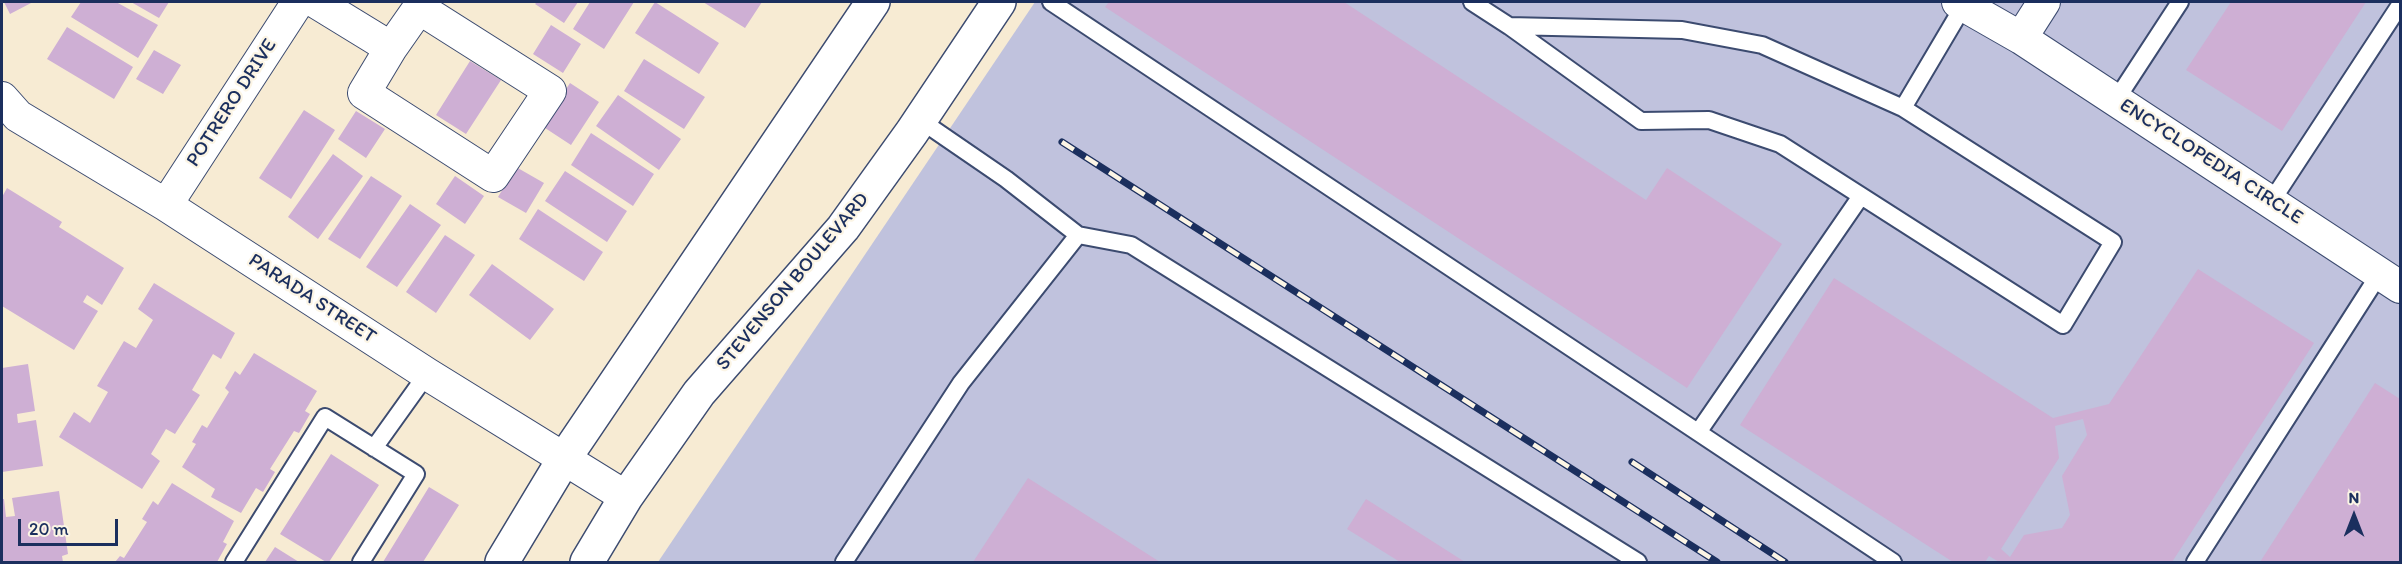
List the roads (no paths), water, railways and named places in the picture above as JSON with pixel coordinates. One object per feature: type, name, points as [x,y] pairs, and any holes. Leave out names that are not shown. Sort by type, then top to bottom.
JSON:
[{"type":"main road","points":[[502,562],[564,459],[873,2]]},
{"type":"main road","name":"STEVENSON BOULEVARD","points":[[587,562],[626,497],[699,393],[843,228],[920,120],[999,2]]},
{"type":"street","name":"POTRERO DRIVE","points":[[166,205],[298,2]]},
{"type":"street","points":[[316,2],[391,48]]},
{"type":"street","points":[[2021,38],[2044,2]]},
{"type":"street","name":"ENCYCLOPEDIA CIRCLE","points":[[1961,3],[2021,38],[2394,280]]},
{"type":"street","points":[[419,8],[550,91],[493,176],[364,93],[391,48],[419,8]]},
{"type":"street","name":"PARADA STREET","points":[[2,98],[18,116],[166,205],[427,374],[626,497]]},
{"type":"lane","points":[[1051,2],[1700,431],[1893,562]]},
{"type":"lane","points":[[1472,2],[1641,121],[1709,120],[1780,144],[2063,325],[2113,242],[1903,108],[1762,45],[1682,30],[1509,26]]},
{"type":"lane","points":[[2116,100],[2180,2]]},
{"type":"lane","points":[[1903,108],[1961,3]]},
{"type":"lane","points":[[2271,202],[2400,5]]},
{"type":"lane","points":[[920,120],[1006,179],[1078,235],[1131,245],[1638,562]]},
{"type":"lane","points":[[1700,431],[1862,196]]},
{"type":"lane","points":[[844,562],[961,383],[1078,235]]},
{"type":"lane","points":[[2195,562],[2394,280]]},
{"type":"lane","points":[[374,448],[427,374]]},
{"type":"lane","points":[[234,562],[325,417],[417,474],[361,562]]},
{"type":"railway","points":[[1062,142],[1717,562]]},
{"type":"railway","points":[[1632,462],[1785,562]]}]
